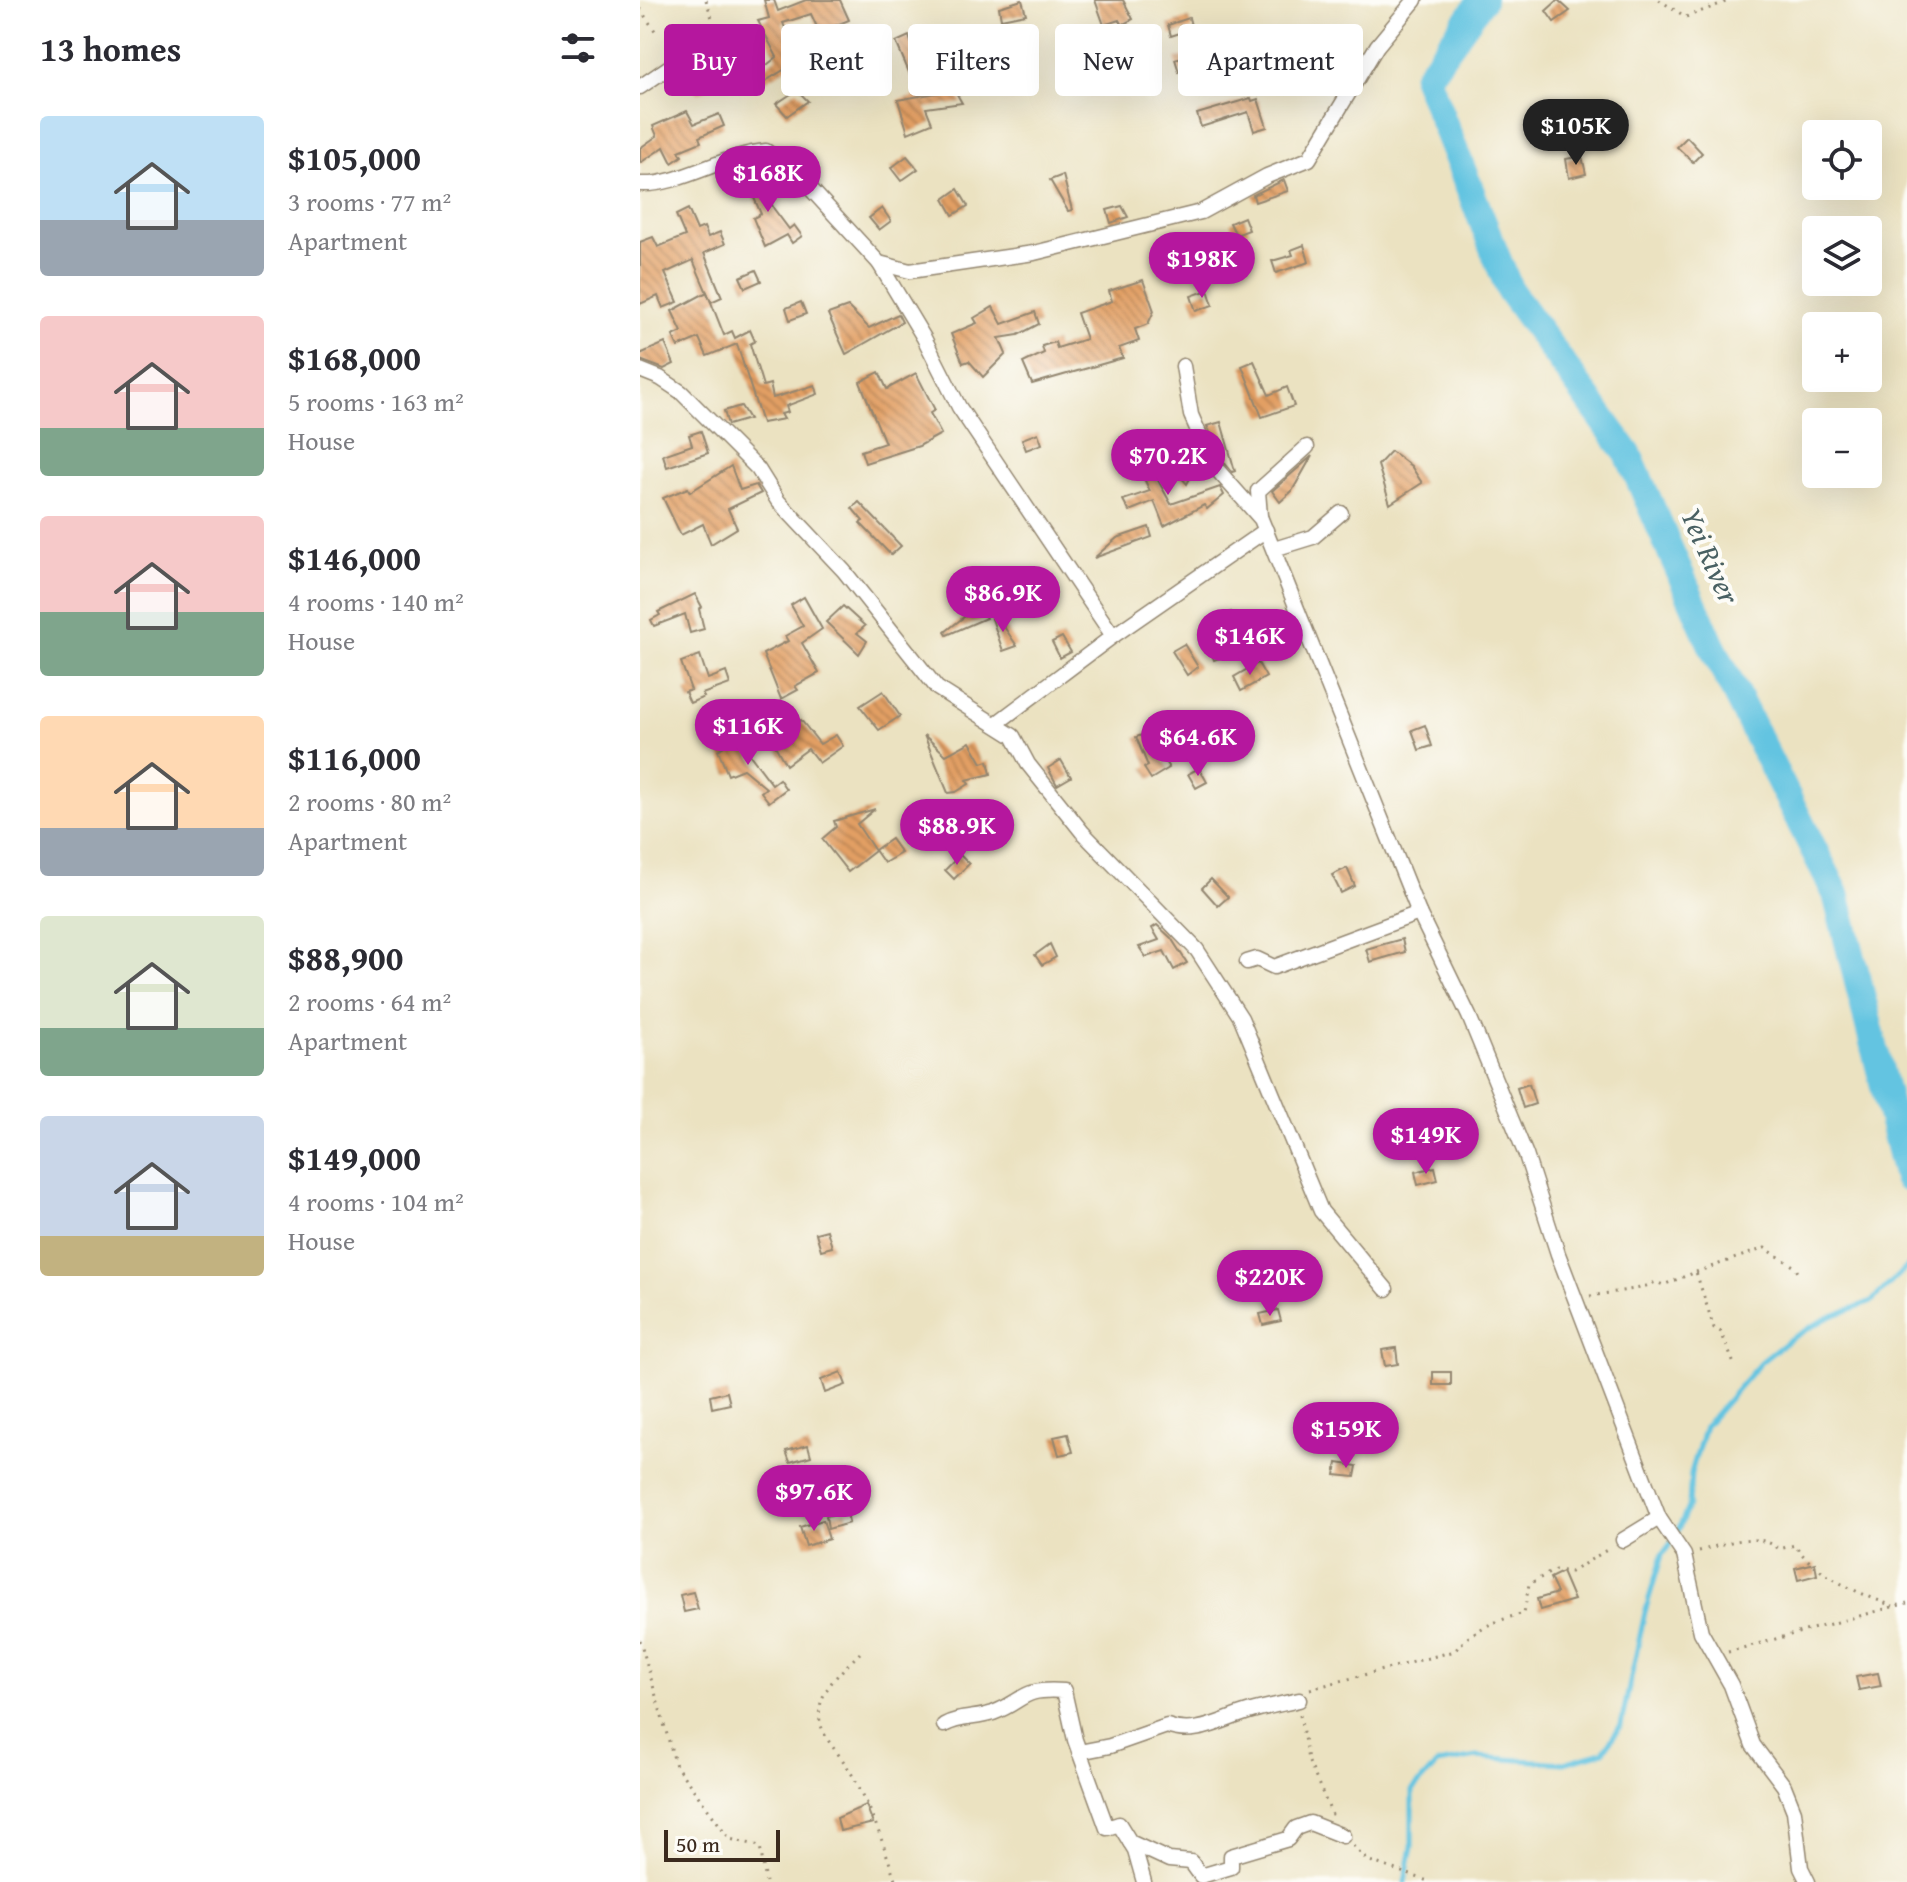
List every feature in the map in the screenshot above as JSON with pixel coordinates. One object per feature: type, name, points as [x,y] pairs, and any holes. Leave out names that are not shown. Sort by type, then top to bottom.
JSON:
[{"type":"street","points":[[879,263],[910,271],[1034,253],[1201,212],[1267,176],[1309,159],[1377,46],[1415,0]]},
{"type":"street","points":[[640,87],[664,71]]},
{"type":"street","points":[[640,184],[659,185],[718,160],[766,151],[799,176],[879,263],[959,407],[1113,636]]},
{"type":"street","points":[[1183,366],[1191,415],[1213,465],[1263,524]]},
{"type":"street","points":[[640,370],[660,378],[681,392],[758,469],[778,501],[844,571],[937,688],[997,723],[1013,736],[1028,764],[1083,833],[1197,950],[1241,1018],[1321,1211],[1386,1289]]},
{"type":"street","points":[[1307,447],[1258,491],[1263,524],[1419,913],[1469,1016],[1526,1155],[1574,1297],[1659,1518],[1684,1555],[1692,1600],[1713,1655],[1731,1685],[1753,1745],[1784,1786],[1794,1811],[1801,1868],[1808,1882]]},
{"type":"street","points":[[1274,549],[1313,537],[1341,513]]},
{"type":"street","points":[[997,723],[1263,524]]},
{"type":"street","points":[[1247,962],[1257,959],[1274,967],[1419,913]]},
{"type":"street","points":[[1623,1540],[1659,1518]]},
{"type":"street","points":[[944,1725],[954,1719],[995,1712],[1038,1689],[1064,1691],[1079,1752],[1107,1828],[1119,1824],[1144,1882]]},
{"type":"street","points":[[1079,1752],[1110,1746],[1167,1726],[1177,1730],[1201,1729],[1251,1711],[1299,1700]]},
{"type":"street","points":[[1129,1842],[1169,1860],[1191,1862],[1201,1876],[1231,1867],[1231,1856],[1288,1839],[1296,1828],[1310,1823],[1343,1836]]},
{"type":"path","points":[[706,0],[712,18]]},
{"type":"path","points":[[1659,0],[1686,17],[1731,0]]},
{"type":"path","points":[[640,9],[658,35]]},
{"type":"path","points":[[1574,1297],[1609,1295],[1656,1282],[1663,1285],[1765,1248],[1795,1267],[1799,1274]]},
{"type":"path","points":[[1696,1272],[1714,1328],[1721,1332],[1734,1364]]},
{"type":"path","points":[[1684,1555],[1746,1539],[1768,1539],[1779,1549],[1795,1545],[1802,1556],[1841,1585],[1893,1606]]},
{"type":"path","points":[[1431,1882],[1367,1860],[1343,1836],[1308,1760],[1299,1700],[1306,1690],[1455,1651],[1465,1638],[1491,1622],[1524,1613],[1529,1584],[1555,1570],[1571,1572],[1623,1540]]},
{"type":"path","points":[[1713,1655],[1796,1636],[1907,1603]]},
{"type":"path","points":[[640,1640],[676,1766],[730,1839],[760,1846],[766,1882]]},
{"type":"path","points":[[860,1653],[836,1677],[820,1705],[820,1728],[852,1774],[896,1882]]},
{"type":"building","points":[[764,0],[774,0],[778,11],[806,0],[840,0],[849,20],[839,24],[816,24],[811,14],[781,24],[781,72],[765,81],[765,66],[777,57],[765,34],[765,24],[758,21],[769,18]]},
{"type":"building","points":[[1022,0],[1026,14],[1001,19],[999,7]]},
{"type":"building","points":[[1095,0],[1123,0],[1133,19],[1124,24],[1119,20],[1104,24]]},
{"type":"building","points":[[1558,0],[1570,11],[1554,22],[1546,11]]},
{"type":"building","points":[[1189,18],[1191,24],[1178,24],[1178,34],[1171,36],[1168,25]]},
{"type":"building","points":[[908,36],[908,70],[896,42]]},
{"type":"building","points":[[788,96],[803,96],[808,101],[787,116],[776,104]]},
{"type":"building","points":[[920,96],[958,96],[962,103],[926,108],[932,123],[908,133],[898,100]]},
{"type":"building","points":[[1251,98],[1252,101],[1258,99],[1267,127],[1254,131],[1248,112],[1201,127],[1197,114]]},
{"type":"building","points":[[687,111],[694,124],[719,114],[724,126],[699,137],[701,142],[679,151],[682,156],[672,163],[664,147],[640,163],[640,148],[657,136],[653,126]]},
{"type":"building","points":[[1604,123],[1620,123],[1621,137],[1604,136]]},
{"type":"building","points":[[1687,137],[1702,153],[1693,162],[1677,147]]},
{"type":"building","points":[[907,156],[918,169],[901,181],[891,168]]},
{"type":"building","points":[[1582,156],[1586,174],[1569,178],[1566,159]]},
{"type":"building","points":[[754,167],[774,209],[789,229],[794,225],[802,236],[792,243],[787,235],[765,247],[753,218],[761,214],[745,177],[745,172]]},
{"type":"building","points":[[1063,175],[1072,210],[1068,211],[1050,180]]},
{"type":"building","points":[[1284,180],[1288,191],[1255,202],[1253,195]]},
{"type":"building","points":[[958,189],[968,206],[953,215],[944,199]]},
{"type":"building","points":[[1122,206],[1128,217],[1111,223],[1107,210]]},
{"type":"building","points":[[882,208],[891,221],[879,230],[869,218]]},
{"type":"building","points":[[688,209],[697,230],[704,227],[708,237],[720,232],[725,244],[704,253],[722,297],[711,302],[693,260],[665,273],[678,302],[663,308],[658,296],[640,304],[640,242],[653,237],[658,247],[685,236],[676,215]]},
{"type":"building","points":[[1244,217],[1249,230],[1236,235],[1230,223]]},
{"type":"building","points":[[1304,245],[1309,262],[1276,273],[1272,261],[1293,255],[1291,250]]},
{"type":"building","points":[[756,270],[761,281],[745,288],[740,277]]},
{"type":"building","points":[[1143,280],[1154,311],[1148,324],[1135,329],[1139,341],[1119,348],[1123,358],[1032,384],[1023,363],[1044,353],[1042,346],[1055,342],[1057,348],[1086,339],[1077,313],[1112,301],[1109,291]]},
{"type":"building","points":[[1208,290],[1213,305],[1196,311],[1191,296]]},
{"type":"building","points":[[707,292],[724,335],[732,331],[735,338],[750,330],[755,341],[750,344],[763,386],[770,384],[773,398],[815,385],[818,394],[786,406],[788,412],[781,414],[784,419],[762,423],[737,344],[707,356],[699,338],[678,347],[673,336],[682,332],[672,311]]},
{"type":"building","points":[[801,302],[806,314],[790,320],[786,308]]},
{"type":"building","points":[[848,307],[869,328],[898,314],[902,322],[846,354],[828,314]]},
{"type":"building","points":[[993,307],[1002,324],[1035,312],[1039,324],[1018,335],[999,338],[1006,354],[983,377],[969,361],[963,363],[951,334],[977,323],[974,318]]},
{"type":"building","points":[[665,343],[674,364],[664,369],[640,360],[640,354]]},
{"type":"building","points":[[1254,361],[1269,395],[1287,387],[1294,406],[1262,417],[1242,366]]},
{"type":"building","points":[[879,372],[887,389],[916,373],[935,410],[930,413],[941,434],[919,446],[865,463],[861,451],[885,443],[860,382]]},
{"type":"building","points":[[741,406],[749,419],[728,425],[724,411]]},
{"type":"building","points":[[1221,422],[1235,471],[1232,472],[1222,460],[1207,426]]},
{"type":"building","points":[[701,431],[708,453],[667,467],[663,455],[692,445],[689,435]]},
{"type":"building","points":[[1038,433],[1042,444],[1026,450],[1022,439]]},
{"type":"building","points":[[1169,440],[1179,457],[1194,471],[1187,484],[1155,447]]},
{"type":"building","points":[[1391,451],[1411,466],[1422,483],[1390,504],[1378,465]]},
{"type":"building","points":[[1144,455],[1171,504],[1220,487],[1224,495],[1207,509],[1204,505],[1164,526],[1154,501],[1129,511],[1123,500],[1150,491],[1135,460]]},
{"type":"building","points":[[1312,456],[1292,491],[1280,502],[1272,491]]},
{"type":"building","points":[[731,466],[740,490],[756,485],[761,493],[728,509],[737,528],[711,544],[703,524],[681,535],[663,498],[688,488],[690,492]]},
{"type":"building","points":[[859,502],[901,546],[891,555],[860,523],[863,521],[852,508]]},
{"type":"building","points":[[1149,527],[1152,537],[1094,558],[1117,538]]},
{"type":"building","points":[[971,590],[986,618],[947,635],[945,632],[969,613],[959,597]]},
{"type":"building","points":[[695,594],[702,607],[699,609],[704,629],[690,633],[685,614],[654,626],[651,620],[660,615],[658,612]]},
{"type":"building","points":[[804,597],[822,629],[802,643],[819,673],[795,686],[798,690],[781,699],[763,654],[788,641],[785,636],[803,626],[791,605]]},
{"type":"building","points":[[843,606],[865,626],[857,633],[867,641],[859,654],[826,622]]},
{"type":"building","points":[[994,612],[1017,646],[1003,651],[990,613]]},
{"type":"building","points":[[1231,612],[1251,647],[1214,660],[1204,631],[1220,625],[1217,617]]},
{"type":"building","points":[[1062,637],[1071,652],[1060,658],[1052,642]]},
{"type":"building","points":[[1184,644],[1198,667],[1187,675],[1172,651]]},
{"type":"building","points":[[700,655],[708,679],[726,672],[730,684],[702,694],[704,697],[690,703],[685,692],[691,690],[681,662]]},
{"type":"building","points":[[1258,663],[1266,677],[1241,691],[1234,677]]},
{"type":"building","points":[[883,691],[900,716],[879,730],[860,706]]},
{"type":"building","points":[[801,720],[820,744],[836,735],[843,746],[819,763],[808,749],[786,765],[773,742]]},
{"type":"building","points":[[1425,725],[1432,746],[1419,750],[1412,730]]},
{"type":"building","points":[[1153,731],[1158,742],[1154,744],[1169,768],[1151,779],[1144,768],[1148,766],[1136,737]]},
{"type":"building","points":[[741,735],[750,755],[772,784],[779,779],[786,789],[769,802],[761,792],[766,788],[743,769],[728,775],[718,750]]},
{"type":"building","points":[[924,735],[946,755],[970,742],[982,763],[988,761],[991,774],[966,780],[969,784],[948,793]]},
{"type":"building","points":[[1061,760],[1071,777],[1057,785],[1048,768]]},
{"type":"building","points":[[1199,768],[1207,782],[1196,788],[1188,774]]},
{"type":"building","points":[[875,809],[857,824],[875,851],[848,872],[822,839],[836,827],[834,821]]},
{"type":"building","points":[[891,839],[901,853],[884,863],[875,850]]},
{"type":"building","points":[[960,855],[969,864],[954,879],[945,870]]},
{"type":"building","points":[[1347,868],[1355,886],[1341,893],[1332,875]]},
{"type":"building","points":[[1211,879],[1228,897],[1218,906],[1202,888]]},
{"type":"building","points":[[1157,925],[1171,938],[1187,963],[1174,970],[1164,951],[1146,957],[1139,947],[1159,940],[1152,928]]},
{"type":"building","points":[[1402,939],[1405,952],[1370,962],[1366,949]]},
{"type":"building","points":[[1050,944],[1056,957],[1042,965],[1035,955]]},
{"type":"building","points":[[1529,1084],[1535,1104],[1523,1108],[1517,1088]]},
{"type":"building","points":[[1435,1167],[1438,1180],[1418,1185],[1415,1172]]},
{"type":"building","points":[[827,1230],[832,1247],[821,1250],[816,1233]]},
{"type":"building","points":[[1278,1310],[1281,1321],[1263,1325],[1260,1314]]},
{"type":"building","points":[[1396,1348],[1398,1364],[1385,1366],[1382,1350]]},
{"type":"building","points":[[841,1372],[846,1385],[825,1393],[821,1380]]},
{"type":"building","points":[[1433,1372],[1451,1372],[1451,1385],[1433,1385]]},
{"type":"building","points":[[727,1392],[730,1404],[712,1408],[710,1396]]},
{"type":"building","points":[[1376,1423],[1389,1425],[1386,1443],[1373,1440]]},
{"type":"building","points":[[1068,1434],[1073,1452],[1059,1455],[1054,1437]]},
{"type":"building","points":[[808,1445],[811,1456],[790,1462],[786,1451]]},
{"type":"building","points":[[1337,1463],[1357,1466],[1355,1477],[1335,1475]]},
{"type":"building","points":[[847,1511],[849,1523],[828,1529],[826,1516]]},
{"type":"building","points":[[823,1520],[829,1539],[806,1546],[800,1527]]},
{"type":"building","points":[[1815,1563],[1817,1575],[1798,1580],[1795,1568]]},
{"type":"building","points":[[1562,1572],[1574,1600],[1540,1610],[1537,1599],[1557,1593],[1550,1578]]},
{"type":"building","points":[[693,1592],[698,1609],[684,1612],[680,1595]]},
{"type":"building","points":[[1878,1673],[1881,1686],[1859,1690],[1856,1677]]},
{"type":"building","points":[[866,1805],[873,1823],[840,1831],[837,1818]]},
{"type":"waterway","name":"Yei River","points":[[1482,0],[1426,78],[1510,291],[1628,454],[1712,646],[1836,894],[1907,1178]]},
{"type":"waterway","points":[[1405,1882],[1412,1847],[1412,1791],[1437,1764],[1477,1757],[1564,1763],[1603,1752],[1621,1725],[1645,1612],[1662,1555],[1674,1539],[1689,1505],[1691,1473],[1705,1426],[1761,1362],[1790,1339],[1827,1318],[1872,1301],[1907,1267]]}]
